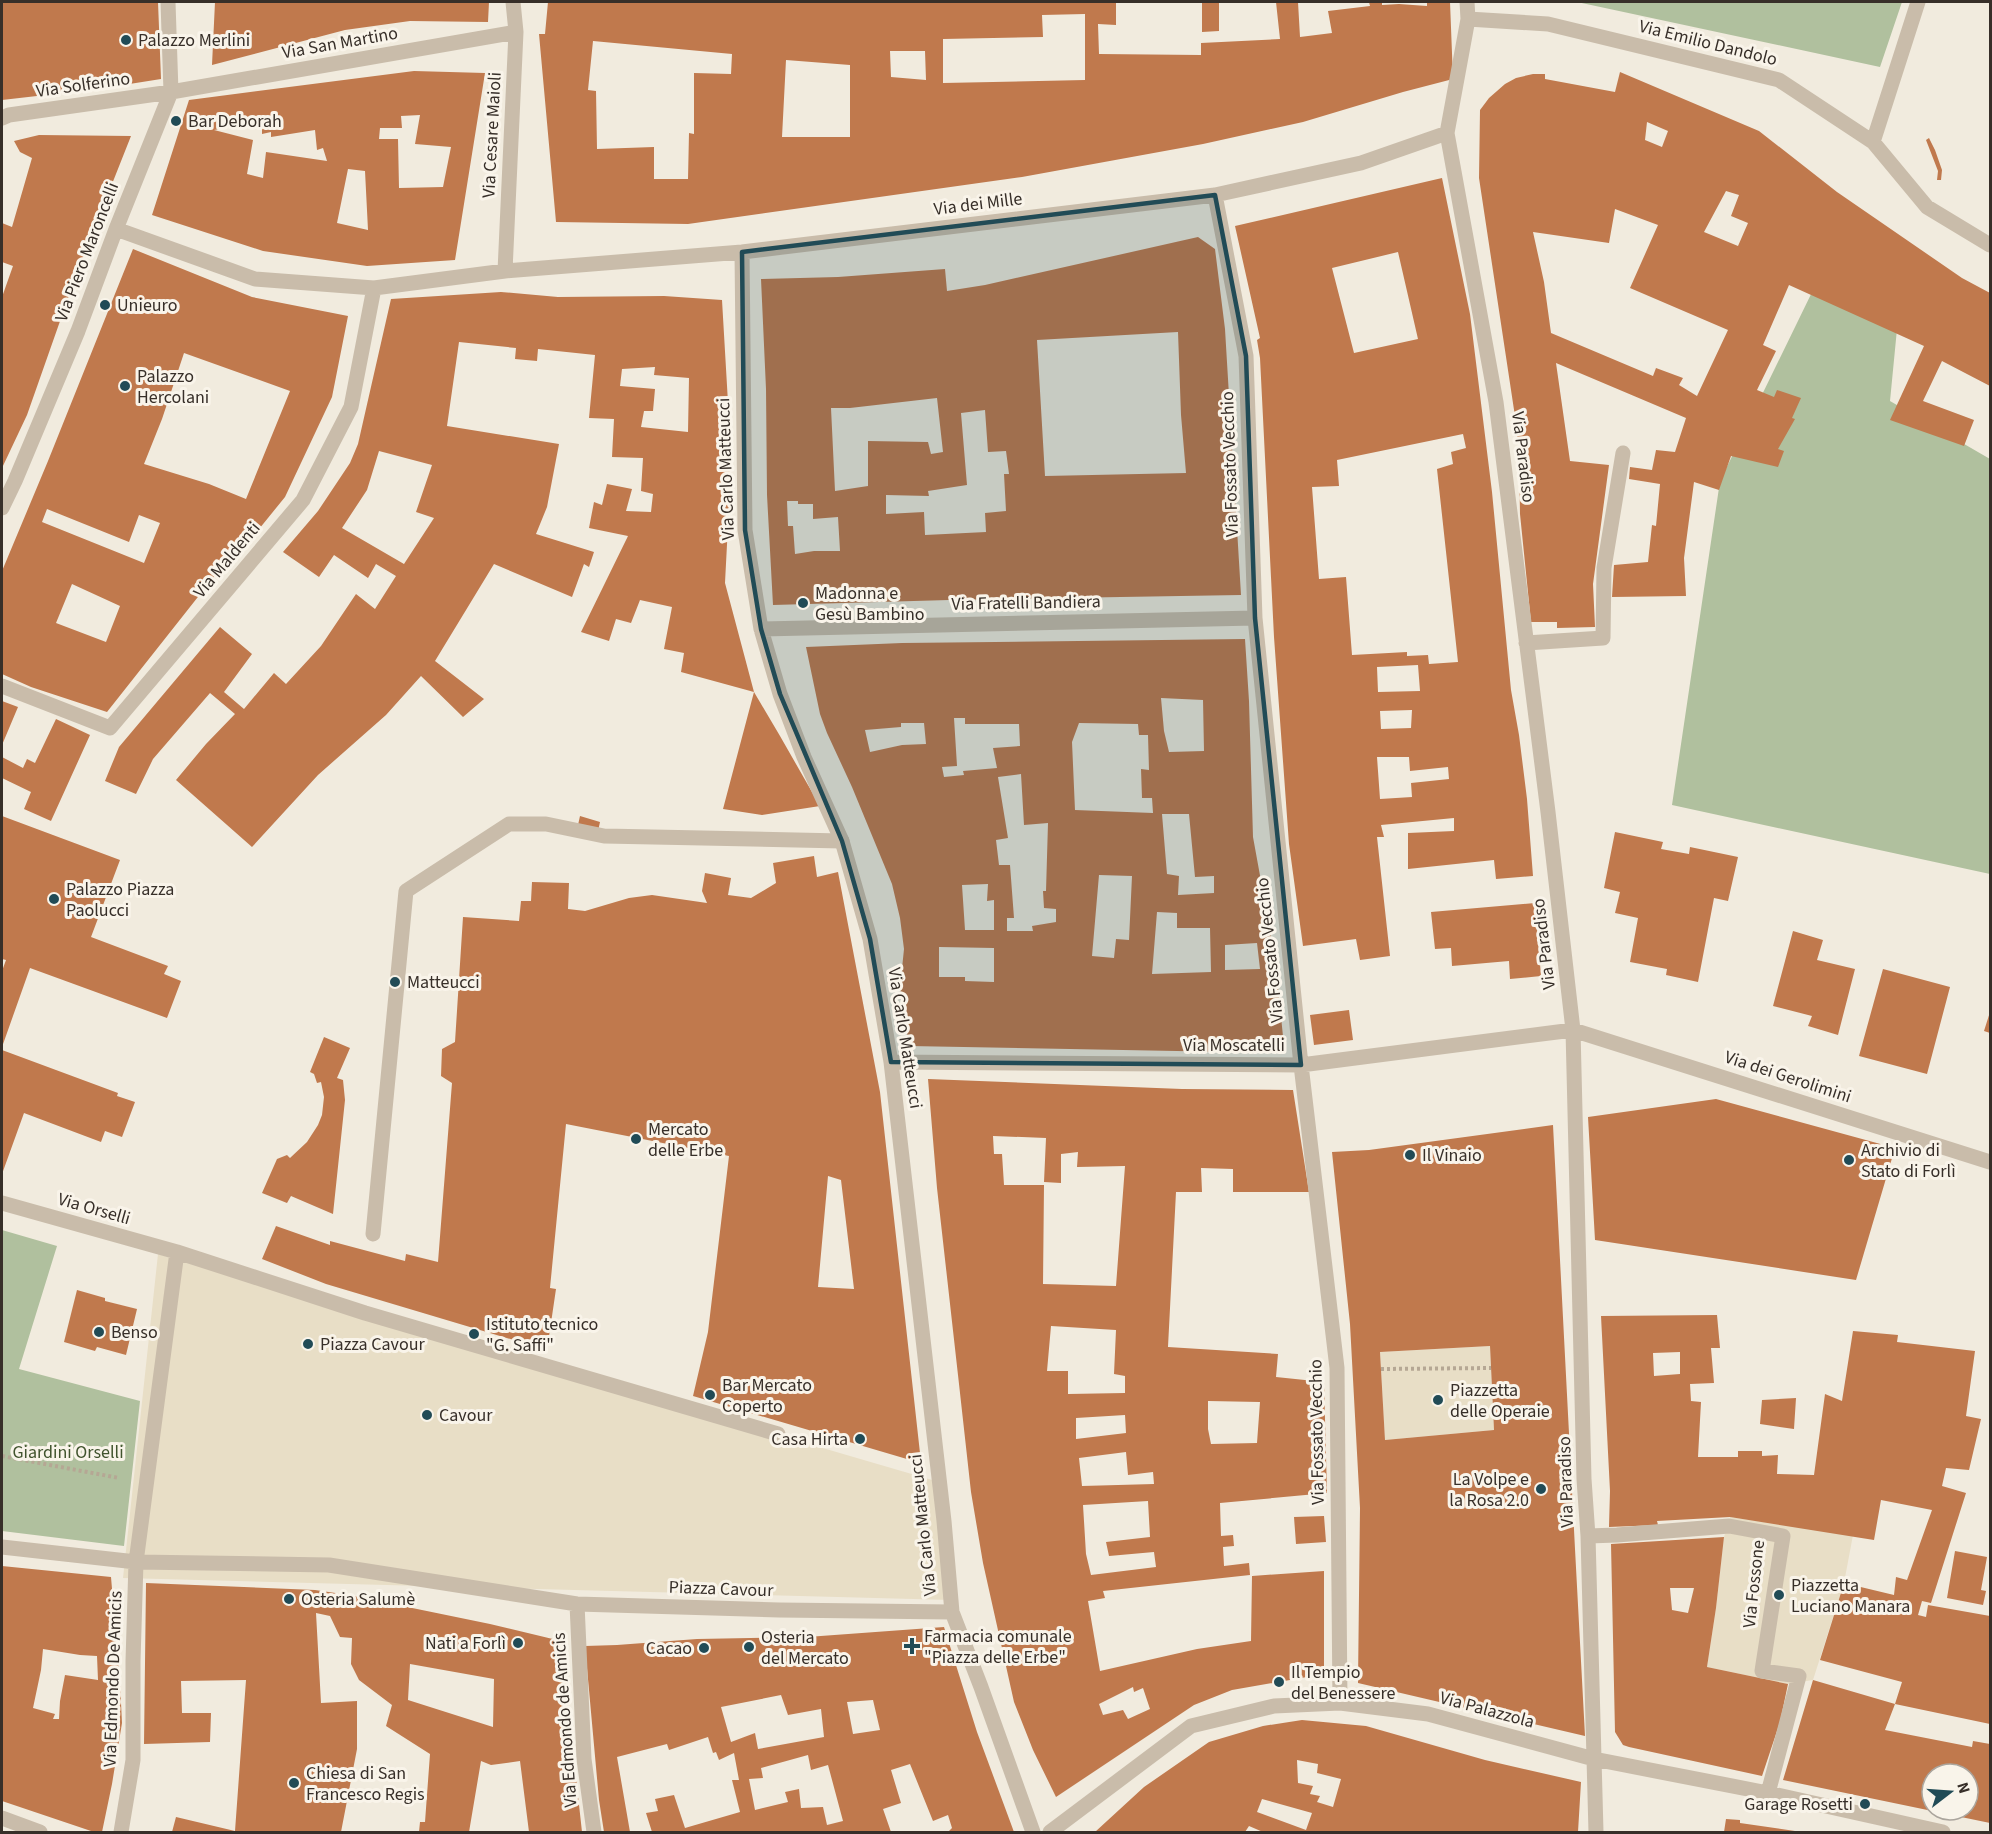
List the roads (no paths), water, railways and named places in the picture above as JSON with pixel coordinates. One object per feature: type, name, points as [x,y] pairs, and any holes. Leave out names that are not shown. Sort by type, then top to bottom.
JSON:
[{"type":"street","name":"Via Piero Maroncelli","points":[[2,508],[78,331],[171,92],[168,2]]},
{"type":"street","name":"Via Cesare Maioli","points":[[505,271],[516,32],[513,2]]},
{"type":"street","points":[[1448,133],[1468,19],[1467,2]]},
{"type":"street","points":[[1873,142],[1918,2]]},
{"type":"street","name":"Via Emilio Dandolo","points":[[1468,19],[1548,24],[1779,80],[1873,142],[1927,207],[1990,245]]},
{"type":"street","name":"Via San Martino","points":[[171,92],[516,32]]},
{"type":"street","name":"Via Solferino","points":[[2,118],[9,115],[171,92]]},
{"type":"street","name":"Via dei Mille","points":[[116,229],[255,279],[374,288],[505,271],[742,252],[1215,195],[1361,163],[1448,133]]},
{"type":"street","name":"Via Paradiso","points":[[1448,133],[1496,402],[1573,1030],[1584,1479],[1588,1536],[1596,1833]]},
{"type":"street","name":"Via Fossato Vecchio","points":[[1215,195],[1246,356],[1256,618],[1301,1065],[1337,1368],[1340,1703]]},
{"type":"street","name":"Via Carlo Matteucci","points":[[742,252],[745,530],[761,629],[780,694],[804,757],[842,842],[870,939],[891,1062],[944,1521],[952,1612],[1033,1833]]},
{"type":"street","name":"Via Maldenti","points":[[2,686],[110,728],[303,500],[351,407],[374,288]]},
{"type":"street","points":[[1526,643],[1603,638],[1604,568],[1623,453]]},
{"type":"street","name":"Via Fratelli Bandiera","points":[[761,629],[1256,618]]},
{"type":"street","points":[[374,1234],[406,891],[509,824],[546,824],[604,836],[842,842]]},
{"type":"street","name":"Via Moscatelli","points":[[891,1062],[1301,1065],[1573,1030]]},
{"type":"street","name":"Via dei Gerolimini","points":[[1573,1030],[1990,1162]]},
{"type":"street","name":"Via Orselli","points":[[2,1203],[177,1252]]},
{"type":"street","points":[[136,1563],[177,1252],[365,1313],[778,1434]]},
{"type":"street","name":"Via Fossone","points":[[1588,1536],[1730,1526],[1783,1536],[1762,1671],[1799,1676],[1768,1793]]},
{"type":"street","name":"Piazza Cavour","points":[[2,1548],[136,1563],[328,1565],[577,1604],[952,1612]]},
{"type":"street","name":"Via Edmondo De Amicis","points":[[121,1833],[133,1760],[136,1563]]},
{"type":"street","name":"Via Edmondo de Amicis","points":[[577,1604],[584,1759],[594,1833]]},
{"type":"street","name":"Via Palazzola","points":[[1050,1833],[1191,1726],[1274,1706],[1340,1703],[1428,1714],[1594,1759],[1768,1793],[1943,1833]]},
{"type":"street","points":[[2,1818],[40,1833]]},
{"type":"place","name":"Palazzo Merlini","points":[[126,40]]},
{"type":"place","name":"Bar Deborah","points":[[176,121]]},
{"type":"place","name":"Unieuro","points":[[105,305]]},
{"type":"place","name":"Palazzo Hercolani","points":[[125,386]]},
{"type":"place","name":"Madonna e Gesù Bambino","points":[[803,603]]},
{"type":"place","name":"Palazzo Piazza Paolucci","points":[[54,899]]},
{"type":"place","name":"Matteucci","points":[[395,982]]},
{"type":"place","name":"Mercato delle Erbe","points":[[636,1139]]},
{"type":"place","name":"Il Vinaio","points":[[1410,1155]]},
{"type":"place","name":"Archivio di Stato di Forlì","points":[[1849,1160]]},
{"type":"place","name":"Benso","points":[[99,1332]]},
{"type":"place","name":"Istituto tecnico \"G. Saffi\"","points":[[474,1334]]},
{"type":"place","name":"Piazza Cavour","points":[[308,1344]]},
{"type":"place","name":"Bar Mercato Coperto","points":[[710,1395]]},
{"type":"place","name":"Piazzetta delle Operaie","points":[[1438,1400]]},
{"type":"place","name":"Cavour","points":[[427,1415]]},
{"type":"place","name":"Casa Hirta","points":[[860,1439]]},
{"type":"place","name":"La Volpe e la Rosa 2.0","points":[[1541,1489]]},
{"type":"place","name":"Piazzetta Luciano Manara","points":[[1779,1595]]},
{"type":"place","name":"Osteria Salumè","points":[[289,1599]]},
{"type":"place","name":"Nati a Forlì","points":[[518,1643]]},
{"type":"place","name":"Farmacia comunale \"Piazza delle Erbe\"","points":[[912,1646]]},
{"type":"place","name":"Osteria del Mercato","points":[[749,1647]]},
{"type":"place","name":"Cacao","points":[[704,1648]]},
{"type":"place","name":"Il Tempio del Benessere","points":[[1279,1682]]},
{"type":"place","name":"Chiesa di San Francesco Regis","points":[[294,1783]]},
{"type":"place","name":"Garage Rosetti","points":[[1865,1804]]},
{"type":"park label","name":"Giardini Orselli","points":[[68,1452]]}]
